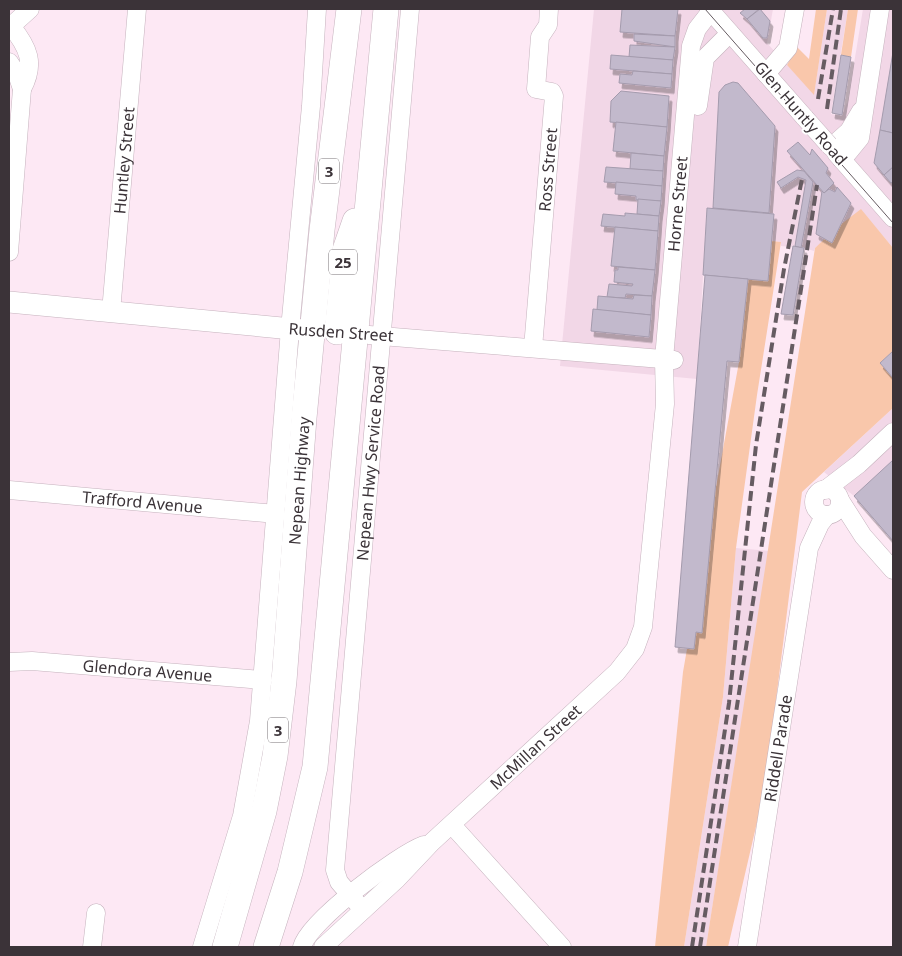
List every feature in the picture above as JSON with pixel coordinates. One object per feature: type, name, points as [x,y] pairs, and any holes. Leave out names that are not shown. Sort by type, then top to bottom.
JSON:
[{"type":"highway","name":"Nepean Highway","points":[[225,947],[264,811],[275,756],[284,681],[301,330],[349,9]]},
{"type":"highway","name":"25","points":[[347,333],[345,250],[367,196],[386,9]]},
{"type":"highway","name":"Rusden Street","points":[[301,330],[347,333]]},
{"type":"highway","points":[[269,943],[290,872],[315,767],[336,532],[347,333]]},
{"type":"main road","name":"Rusden Street","points":[[9,302],[301,330]]},
{"type":"street","points":[[9,252],[22,88],[28,77],[30,61],[23,43],[10,27],[30,9]]},
{"type":"street","name":"Huntley Street","points":[[111,312],[137,9]]},
{"type":"street","points":[[301,330],[317,9]]},
{"type":"street","name":"Nepean Hwy Service Road","points":[[363,910],[339,882],[335,872],[410,9]]},
{"type":"street","name":"Ross Street","points":[[533,348],[554,96],[552,92],[536,90],[540,37],[548,25],[549,9]]},
{"type":"street","points":[[766,74],[788,48],[796,9]]},
{"type":"street","points":[[842,160],[860,138],[880,9]]},
{"type":"street","name":"Glen Huntly Road","points":[[710,10],[893,218]]},
{"type":"street","name":"Horne Street","points":[[635,649],[644,627],[693,94],[694,35],[702,19],[710,10]]},
{"type":"street","name":"Horne Street","points":[[693,94],[707,55],[730,33]]},
{"type":"street","points":[[9,62],[17,74],[22,88]]},
{"type":"street","points":[[830,146],[849,131],[864,106]]},
{"type":"street","name":"Nepean Highway","points":[[276,514],[289,352],[301,330]]},
{"type":"street","name":"Rusden Street","points":[[347,333],[669,360]]},
{"type":"street","name":"Riddell Parade","points":[[747,947],[809,548],[829,504],[859,464],[893,432]]},
{"type":"street","name":"Trafford Avenue","points":[[9,490],[276,514]]},
{"type":"street","points":[[829,504],[863,536],[893,570]]},
{"type":"street","points":[[202,947],[248,788],[255,751],[276,514]]},
{"type":"street","name":"McMillan Street","points":[[323,947],[432,842],[617,672],[635,649]]},
{"type":"street","name":"Glendora Avenue","points":[[9,656],[32,661]]},
{"type":"street","name":"Glendora Avenue","points":[[9,662],[32,661],[262,680]]},
{"type":"street","points":[[452,825],[562,947]]},
{"type":"street","name":"McMillan Street","points":[[302,947],[309,933],[395,859],[432,842]]},
{"type":"street","points":[[92,947],[96,913]]},
{"type":"shaded area","points":[[594,9],[773,9],[767,43],[814,94],[827,9],[848,9],[831,114],[842,116],[848,100],[863,9],[893,9],[893,248],[861,210],[815,248],[814,251],[795,245],[791,247],[781,246],[781,242],[772,241],[774,214],[707,208],[697,379],[560,366]]},
{"type":"shaded area","points":[[816,9],[827,9],[814,95],[787,65],[797,47],[809,59]]},
{"type":"shaded area","points":[[848,9],[858,9],[851,57],[841,55]]},
{"type":"shaded area","points":[[861,209],[893,248],[893,351],[880,363],[893,378],[893,408],[802,492],[765,788],[728,947],[706,947],[815,248],[835,229]]},
{"type":"shaded area","points":[[772,241],[781,242],[736,548],[723,697],[684,947],[655,947],[683,672],[687,649],[694,649],[696,632],[701,633],[714,498],[739,362],[748,279],[768,281]]},
{"type":"shaded area","points":[[893,408],[893,541],[854,496],[824,472]]},
{"type":"shaded area","points":[[736,548],[769,551],[706,947],[684,947],[723,697]]},
{"type":"building","points":[[622,9],[678,9],[675,36],[620,32]]},
{"type":"building","points":[[745,9],[759,9],[747,19],[740,13]]},
{"type":"building","points":[[760,9],[770,21],[767,38],[763,38],[747,19]]},
{"type":"building","points":[[634,34],[675,36],[675,47],[634,41]]},
{"type":"building","points":[[630,45],[675,47],[673,60],[629,57]]},
{"type":"building","points":[[893,52],[893,133],[880,130]]},
{"type":"building","points":[[611,55],[673,60],[672,74],[610,69]]},
{"type":"building","points":[[841,55],[851,57],[842,115],[832,113]]},
{"type":"building","points":[[633,71],[672,74],[671,88],[619,83],[620,74],[632,75]]},
{"type":"building","points":[[733,82],[738,83],[775,126],[769,213],[713,208],[719,92],[725,85]]},
{"type":"building","points":[[621,91],[669,96],[667,127],[610,122],[611,101]]},
{"type":"building","points":[[616,122],[667,127],[664,156],[613,151]]},
{"type":"building","points":[[880,130],[893,133],[893,167],[884,175],[874,163]]},
{"type":"building","points":[[798,142],[810,155],[812,149],[828,168],[826,173],[834,183],[824,193],[787,151]]},
{"type":"building","points":[[631,153],[664,156],[663,171],[630,169]]},
{"type":"building","points":[[606,167],[663,171],[662,186],[604,182]]},
{"type":"building","points":[[893,167],[893,181],[891,183],[884,175]]},
{"type":"building","points":[[797,170],[804,171],[813,182],[801,248],[795,246],[806,180],[798,177],[781,188],[777,182]]},
{"type":"building","points":[[616,182],[662,186],[661,201],[636,200],[636,196],[615,194]]},
{"type":"building","points":[[837,187],[851,203],[832,243],[816,234],[822,191],[824,193],[829,189],[835,192]]},
{"type":"building","points":[[638,199],[661,201],[659,216],[637,214]]},
{"type":"building","points":[[707,208],[774,214],[768,281],[703,275]]},
{"type":"building","points":[[625,213],[659,216],[658,231],[601,226],[603,214],[625,216]]},
{"type":"building","points":[[615,227],[658,231],[655,270],[611,266]]},
{"type":"building","points":[[793,246],[804,248],[793,315],[781,314]]},
{"type":"building","points":[[618,267],[655,270],[652,296],[626,294],[625,298],[607,297],[609,284],[632,286],[633,284],[614,282],[615,270],[618,270]]},
{"type":"building","points":[[705,275],[748,279],[739,362],[727,361],[702,633],[696,632],[694,649],[675,647]]},
{"type":"building","points":[[634,295],[652,296],[651,315],[597,310],[598,296],[633,299]]},
{"type":"building","points":[[593,309],[651,315],[649,337],[591,331]]},
{"type":"building","points":[[893,351],[893,378],[880,363]]},
{"type":"building","points":[[893,460],[893,541],[854,496]]},
{"type":"tram line","points":[[705,9],[893,223]]},
{"type":"railway","points":[[818,99],[833,9]]},
{"type":"railway","points":[[827,109],[841,9]]},
{"type":"railway","points":[[692,947],[729,703],[756,445],[784,269],[802,179]]},
{"type":"railway","points":[[700,947],[817,185]]}]
